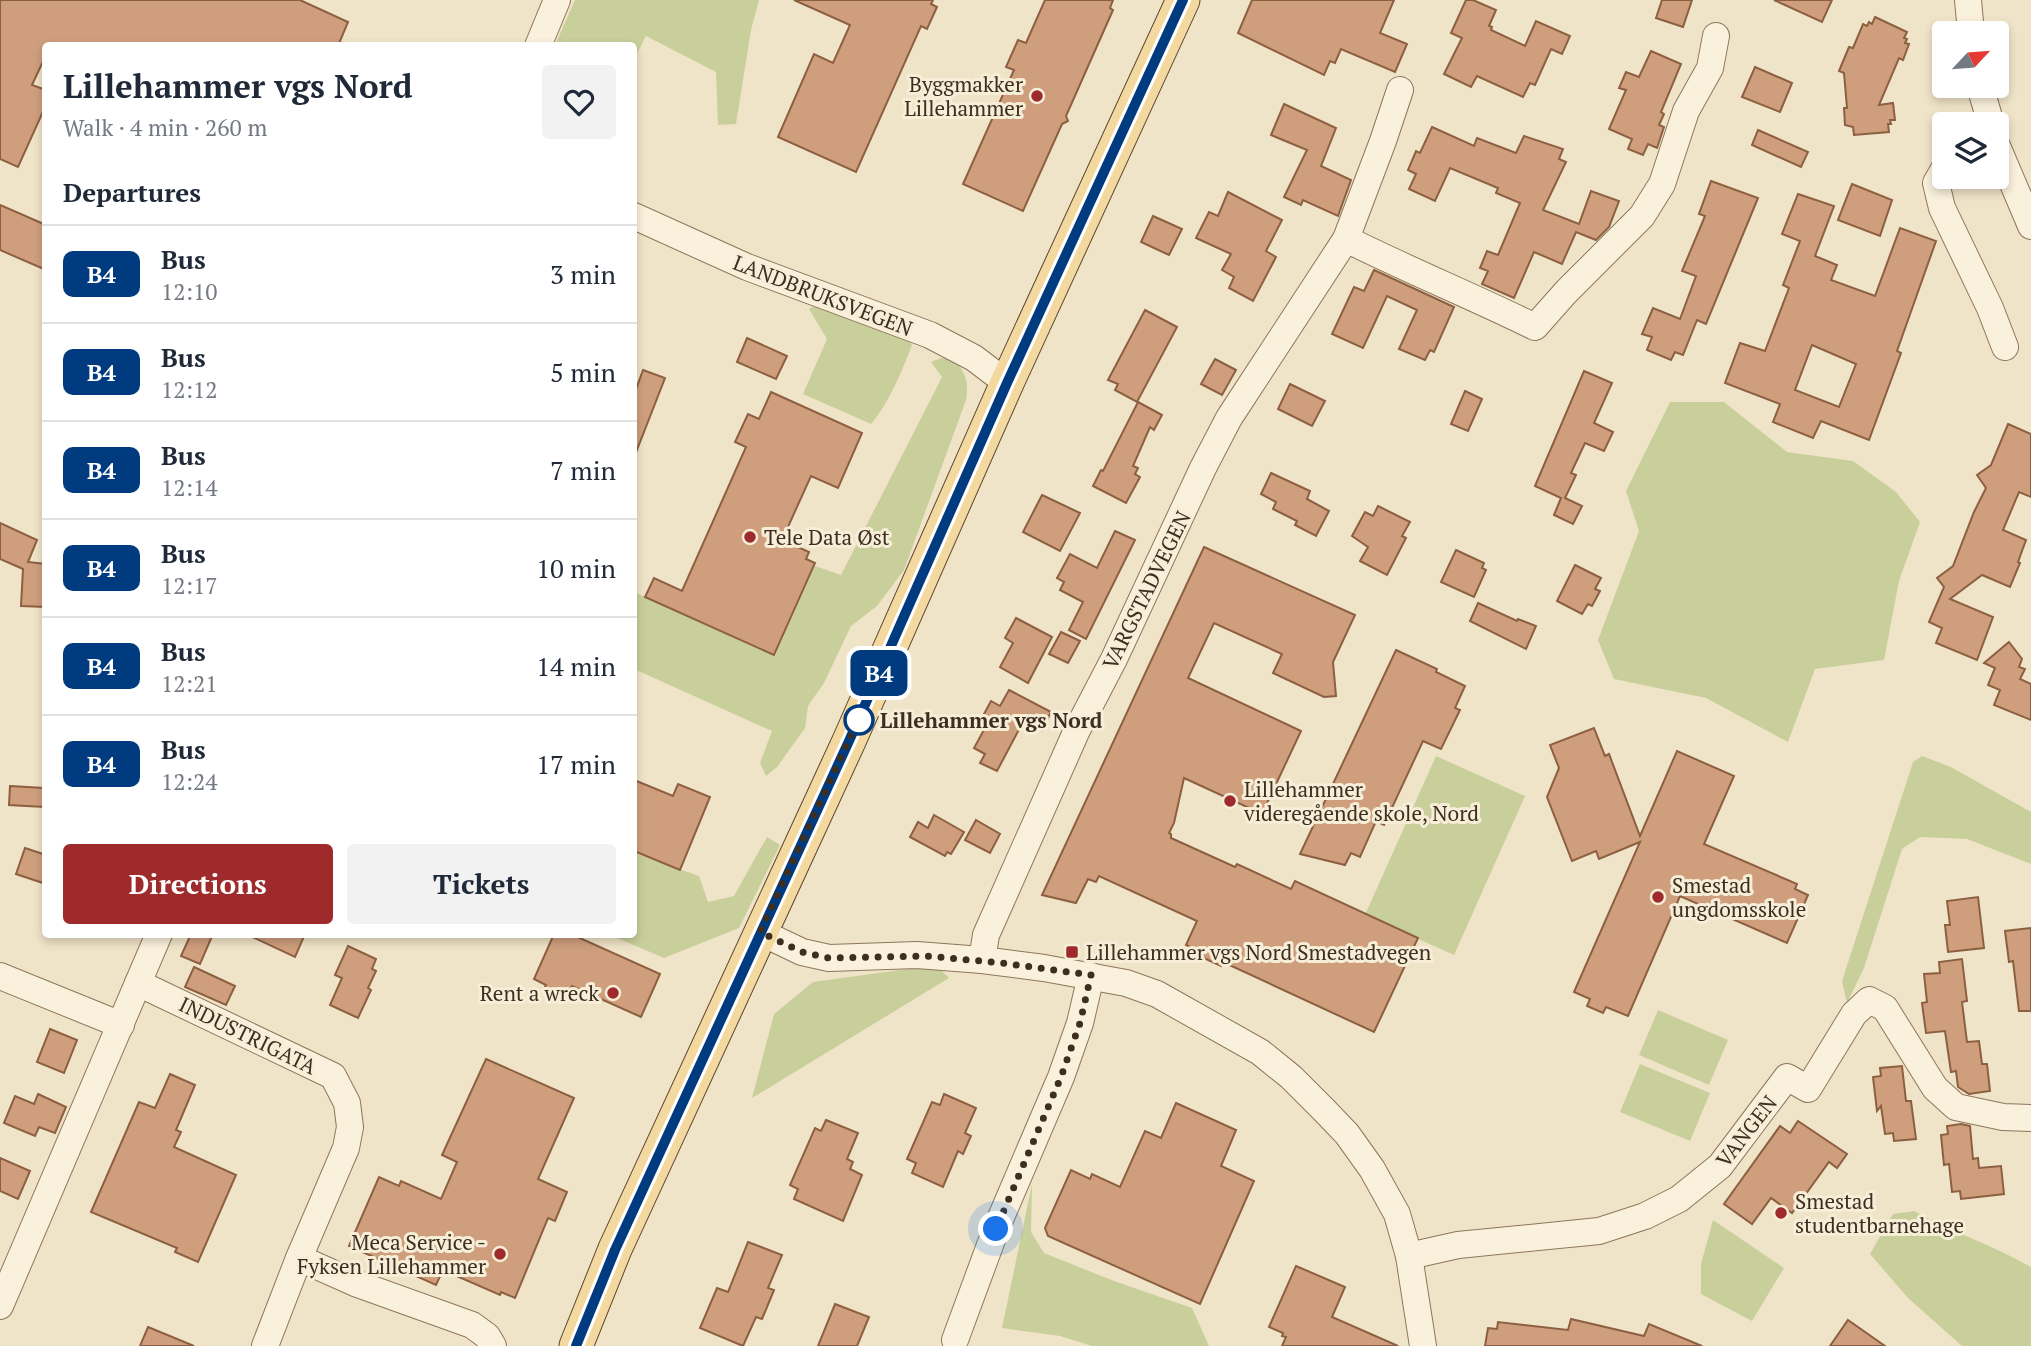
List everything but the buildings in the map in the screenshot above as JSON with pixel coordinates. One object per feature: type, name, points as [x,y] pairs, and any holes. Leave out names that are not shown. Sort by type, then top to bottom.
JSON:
[{"type":"main road","points":[[576,1346],[615,1250],[849,741],[1007,383],[1183,0]]},
{"type":"street","points":[[540,42],[557,0]]},
{"type":"street","points":[[1968,0],[1970,21]]},
{"type":"street","points":[[1346,239],[1405,269],[1494,306],[1535,327],[1642,216],[1662,184],[1686,111],[1710,68],[1716,36]]},
{"type":"street","name":"VARGSTADVEGEN","points":[[982,960],[986,935],[1077,730],[1114,659],[1203,468],[1229,418],[1346,239],[1400,90]]},
{"type":"street","points":[[2009,174],[2031,226]]},
{"type":"street","points":[[1937,189],[1942,208],[1990,308],[2005,347]]},
{"type":"street","name":"LANDBRUKSVEGEN","points":[[637,217],[732,261],[930,335],[974,358],[1007,383]]},
{"type":"street","points":[[760,932],[802,952],[829,958],[917,955],[982,960],[1091,975],[1126,983],[1157,994],[1260,1052],[1291,1077],[1347,1135],[1372,1169],[1397,1214],[1409,1256],[1423,1346]]},
{"type":"street","points":[[0,1306],[157,938]]},
{"type":"street","points":[[955,1340],[996,1229],[1061,1077],[1080,1023],[1091,975]]},
{"type":"street","points":[[0,976],[121,1025]]},
{"type":"street","name":"INDUSTRIGATA","points":[[138,983],[332,1076],[346,1103],[350,1127],[345,1148],[265,1346]]},
{"type":"street","name":"VANGEN","points":[[1409,1256],[1458,1245],[1600,1231],[1645,1216],[1679,1199],[1720,1166],[1787,1077],[1808,1089],[1854,1014],[1869,1000],[1885,1008],[1935,1087],[1956,1107],[2003,1117],[2031,1118]]},
{"type":"street","points":[[299,1258],[365,1287],[472,1325],[487,1336],[493,1346]]},
{"type":"green space","points":[[575,0],[759,0],[751,30],[736,124],[718,125],[716,72],[646,36],[637,54],[637,42],[556,42]]},
{"type":"green space","points":[[821,301],[906,336],[912,345],[889,396],[871,424],[803,394],[827,339],[809,309]]},
{"type":"green space","points":[[941,358],[954,359],[966,378],[966,400],[904,570],[877,606],[851,626],[824,683],[808,706],[805,728],[777,767],[766,776],[760,763],[772,731],[637,670],[637,593],[775,656],[815,566],[841,575],[942,377],[931,362]]},
{"type":"green space","points":[[1670,402],[1724,402],[1787,452],[1853,461],[1896,492],[1920,522],[1899,581],[1884,660],[1815,669],[1788,742],[1706,698],[1614,679],[1598,640],[1639,531],[1626,491]]},
{"type":"green space","points":[[1436,756],[1525,796],[1454,955],[1365,915]]},
{"type":"green space","points":[[1922,756],[1951,767],[2031,812],[2031,864],[1967,839],[1920,837],[1902,849],[1864,968],[1847,1003],[1842,981],[1913,762]]},
{"type":"green space","points":[[767,837],[780,845],[739,928],[664,958],[617,938],[637,938],[637,854],[699,876],[708,902],[734,896]]},
{"type":"green space","points":[[936,965],[949,978],[752,1098],[774,1014],[813,982]]},
{"type":"green space","points":[[1658,1010],[1728,1040],[1709,1085],[1639,1055]]},
{"type":"green space","points":[[1640,1064],[1710,1093],[1690,1141],[1620,1112]]},
{"type":"green space","points":[[1032,1184],[1031,1232],[1044,1253],[1192,1308],[1209,1346],[1092,1346],[1060,1336],[1002,1328]]},
{"type":"green space","points":[[1914,1211],[2031,1267],[2031,1346],[1962,1346],[1908,1298],[1870,1254],[1893,1214]]},
{"type":"green space","points":[[1713,1220],[1784,1268],[1752,1321],[1701,1294],[1701,1264]]},
{"type":"bus line","name":"B4","points":[[576,1346],[615,1250],[849,741],[1007,383],[1183,0]]},
{"type":"place","name":"Byggmakker Lillehammer","points":[[1037,96]]},
{"type":"place","name":"Tele Data Øst","points":[[750,537]]},
{"type":"place","name":"Lillehammer vgs Nord","points":[[859,720]]},
{"type":"place","name":"Lillehammer videregående skole, Nord","points":[[1230,801]]},
{"type":"place","name":"Smestad ungdomsskole","points":[[1658,897]]},
{"type":"place","name":"Lillehammer vgs Nord Smestadvegen","points":[[1072,952]]},
{"type":"place","name":"Rent a wreck","points":[[613,993]]},
{"type":"place","name":"Smestad studentbarnehage","points":[[1781,1213]]},
{"type":"place","name":"Meca Service - Fyksen Lillehammer","points":[[500,1254]]},
{"type":"route","points":[[859,720],[860,716],[760,932],[802,952],[829,958],[917,955],[982,960],[1091,975],[1080,1023],[1061,1077],[996,1229]]}]
